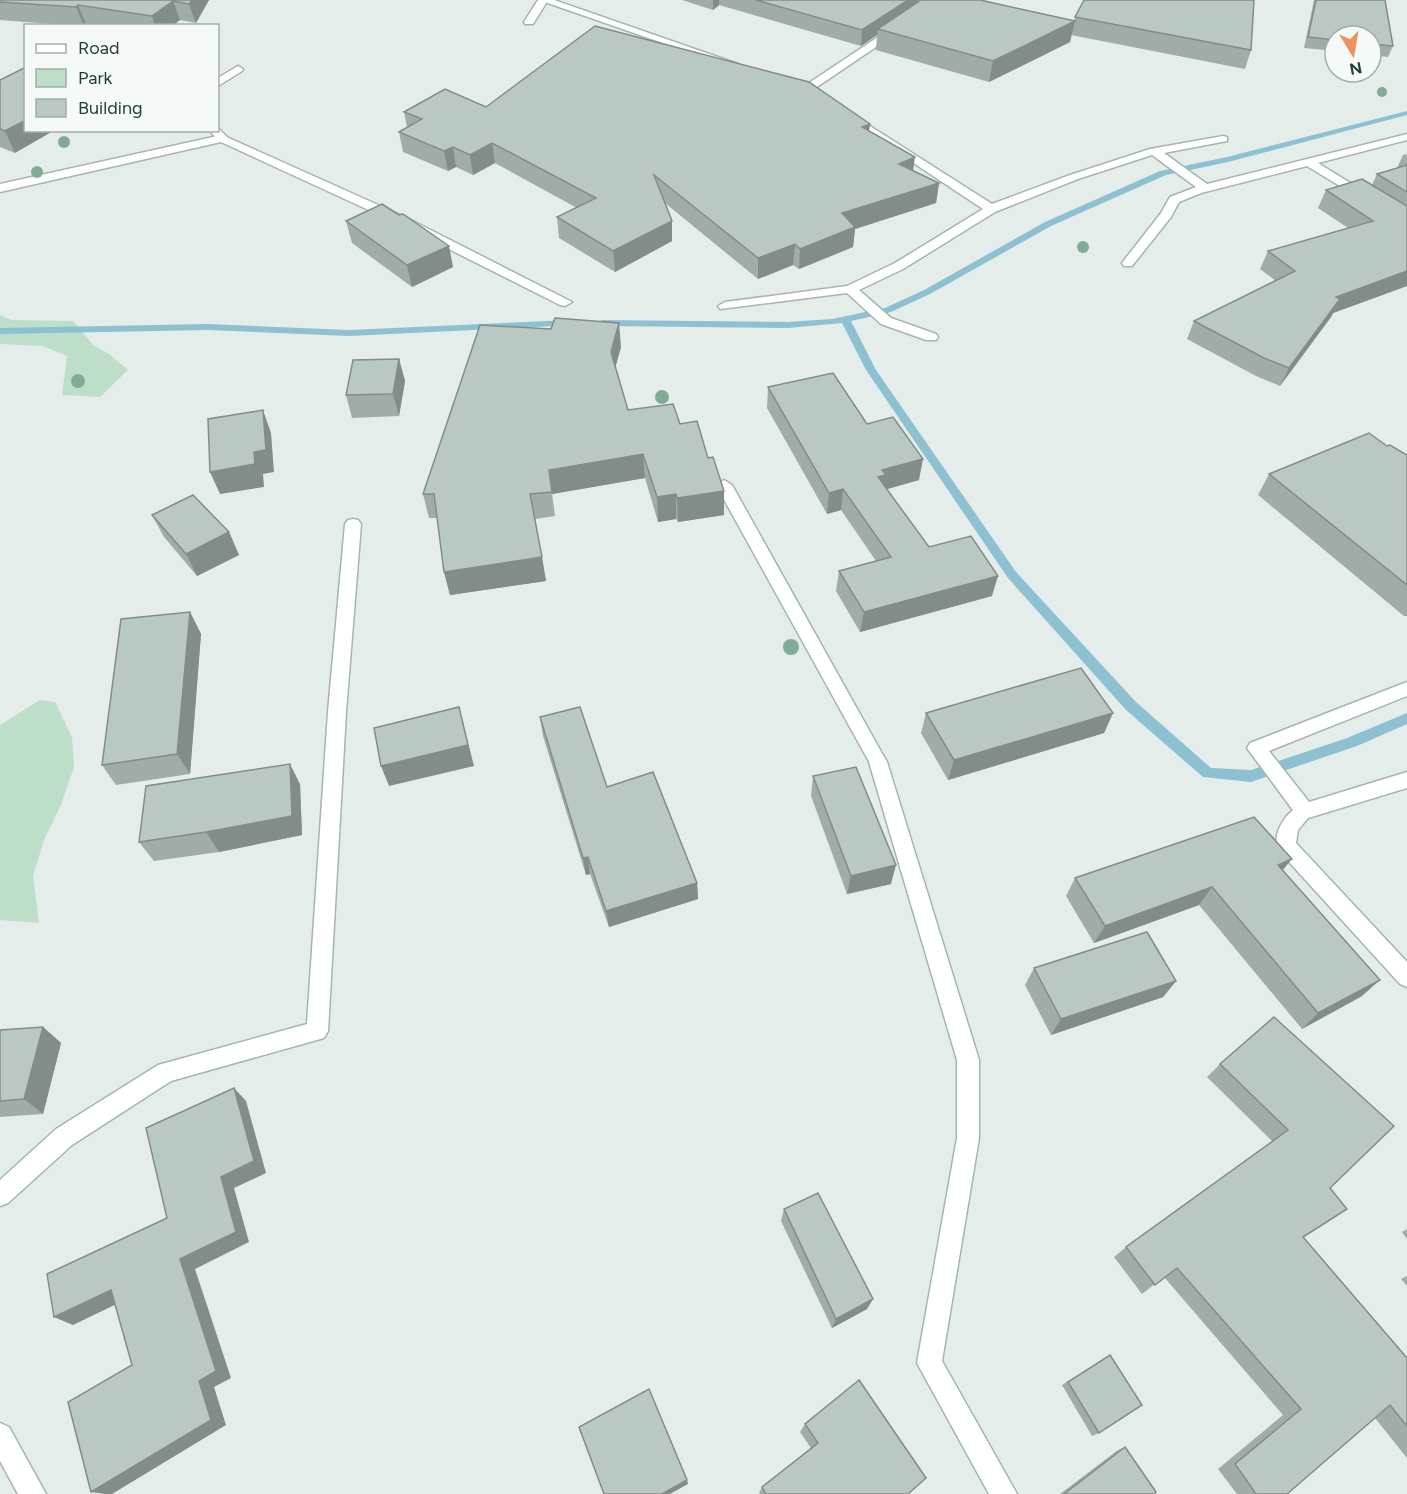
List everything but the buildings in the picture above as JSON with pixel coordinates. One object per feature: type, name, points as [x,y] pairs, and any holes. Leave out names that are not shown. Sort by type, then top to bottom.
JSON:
[{"type":"street","points":[[529,22],[544,0],[741,67]]},
{"type":"street","points":[[806,90],[929,7],[934,0]]},
{"type":"street","points":[[219,82],[238,69]]},
{"type":"street","points":[[835,106],[991,209]]},
{"type":"street","points":[[0,188],[218,134],[403,220],[565,302]]},
{"type":"street","points":[[1128,263],[1167,214],[1174,200],[1205,188],[1407,137]]},
{"type":"street","points":[[725,306],[849,289],[900,266],[991,209],[1074,177],[1154,151],[1223,139]]},
{"type":"street","points":[[1154,151],[1205,188]]},
{"type":"street","points":[[1310,163],[1407,223]]},
{"type":"street","points":[[849,289],[886,321],[931,337]]},
{"type":"street","points":[[724,485],[878,762],[968,1060],[968,1138],[929,1363],[1005,1494]]},
{"type":"street","points":[[0,1195],[64,1137],[166,1072],[317,1031],[337,712],[353,524]]},
{"type":"street","points":[[1305,811],[1256,748],[1407,689]]},
{"type":"street","points":[[1407,780],[1305,811],[1289,827],[1286,845],[1407,977]]},
{"type":"street","points":[[0,1436],[33,1494]]},
{"type":"green space","points":[[0,315],[11,320],[73,321],[93,345],[109,354],[128,370],[100,397],[62,395],[67,356],[43,346],[0,344]]},
{"type":"green space","points":[[40,700],[55,702],[72,737],[74,767],[61,805],[44,840],[33,876],[39,923],[0,920],[0,725]]},
{"type":"waterway","points":[[845,319],[888,310],[927,292],[1048,224],[1163,173],[1228,159],[1407,113]]},
{"type":"waterway","points":[[602,323],[788,325],[845,319]]},
{"type":"waterway","points":[[845,319],[871,370],[1012,575],[1131,706],[1208,773],[1251,776],[1352,742],[1407,718]]},
{"type":"waterway","points":[[0,331],[208,327],[349,333],[570,323]]}]
